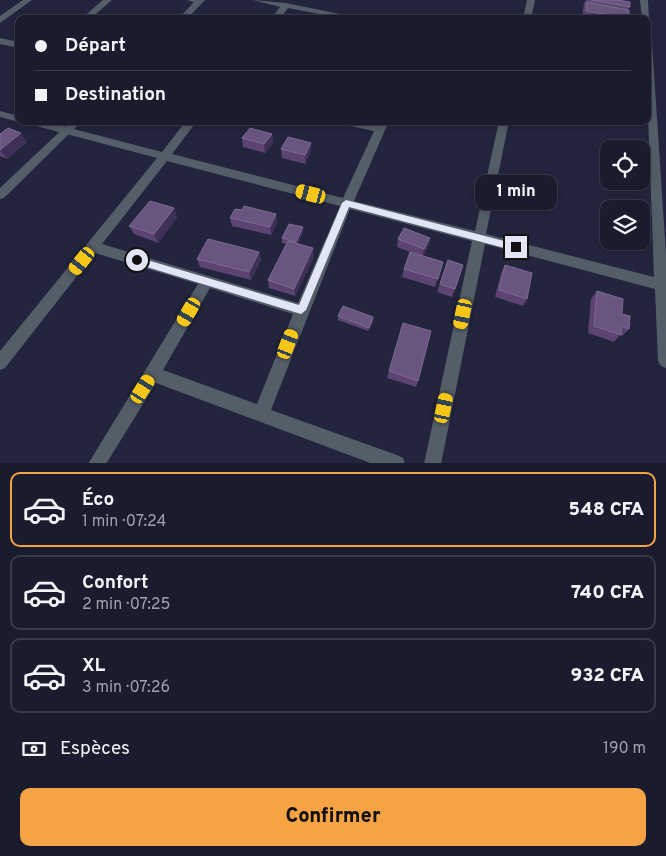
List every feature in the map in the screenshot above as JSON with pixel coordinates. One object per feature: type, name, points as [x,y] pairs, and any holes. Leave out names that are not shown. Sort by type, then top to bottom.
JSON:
[{"type":"street","points":[[0,20],[28,0]]},
{"type":"street","points":[[90,15],[108,0]]},
{"type":"street","points":[[258,0],[338,15]]},
{"type":"street","points":[[528,15],[531,0]]},
{"type":"street","points":[[644,0],[646,15]]},
{"type":"street","points":[[185,15],[197,1]]},
{"type":"street","points":[[278,15],[286,5]]},
{"type":"street","points":[[0,41],[15,44]]},
{"type":"street","points":[[651,109],[666,361]]},
{"type":"street","points":[[0,114],[15,117]]},
{"type":"street","points":[[44,125],[166,155],[663,286]]},
{"type":"street","points":[[0,195],[73,125]]},
{"type":"street","points":[[0,362],[189,125]]},
{"type":"street","points":[[261,414],[301,310],[346,203],[382,125]]},
{"type":"street","points":[[432,463],[503,125]]},
{"type":"street","points":[[93,247],[301,310]]},
{"type":"street","points":[[97,463],[153,374],[207,281]]},
{"type":"street","points":[[153,374],[394,463]]},
{"type":"building","points":[[591,0],[630,2],[630,7]]},
{"type":"building","points":[[587,2],[629,10],[629,15],[611,15],[586,11]]},
{"type":"building","points":[[8,128],[21,133],[0,150],[0,134]]},
{"type":"building","points":[[250,128],[272,134],[264,144],[242,138]]},
{"type":"building","points":[[288,137],[311,143],[305,155],[281,149]]},
{"type":"building","points":[[150,201],[174,208],[154,234],[129,226]]},
{"type":"building","points":[[244,206],[276,214],[270,227],[230,218],[235,209],[242,210]]},
{"type":"building","points":[[289,224],[303,227],[296,242],[282,238]]},
{"type":"building","points":[[404,228],[430,238],[424,249],[398,239]]},
{"type":"building","points":[[208,239],[259,252],[249,272],[197,259]]},
{"type":"building","points":[[288,241],[313,248],[294,289],[268,280]]},
{"type":"building","points":[[410,252],[443,262],[438,279],[404,269]]},
{"type":"building","points":[[448,260],[463,265],[455,289],[440,284]]},
{"type":"building","points":[[505,265],[532,273],[527,299],[499,290]]},
{"type":"building","points":[[597,291],[623,299],[622,314],[630,316],[629,329],[621,326],[621,335],[594,326]]},
{"type":"building","points":[[343,306],[373,317],[369,328],[338,316]]},
{"type":"building","points":[[403,323],[431,331],[418,381],[389,371]]},
{"type":"route","points":[[137,260],[301,310],[346,203],[516,247]]}]
